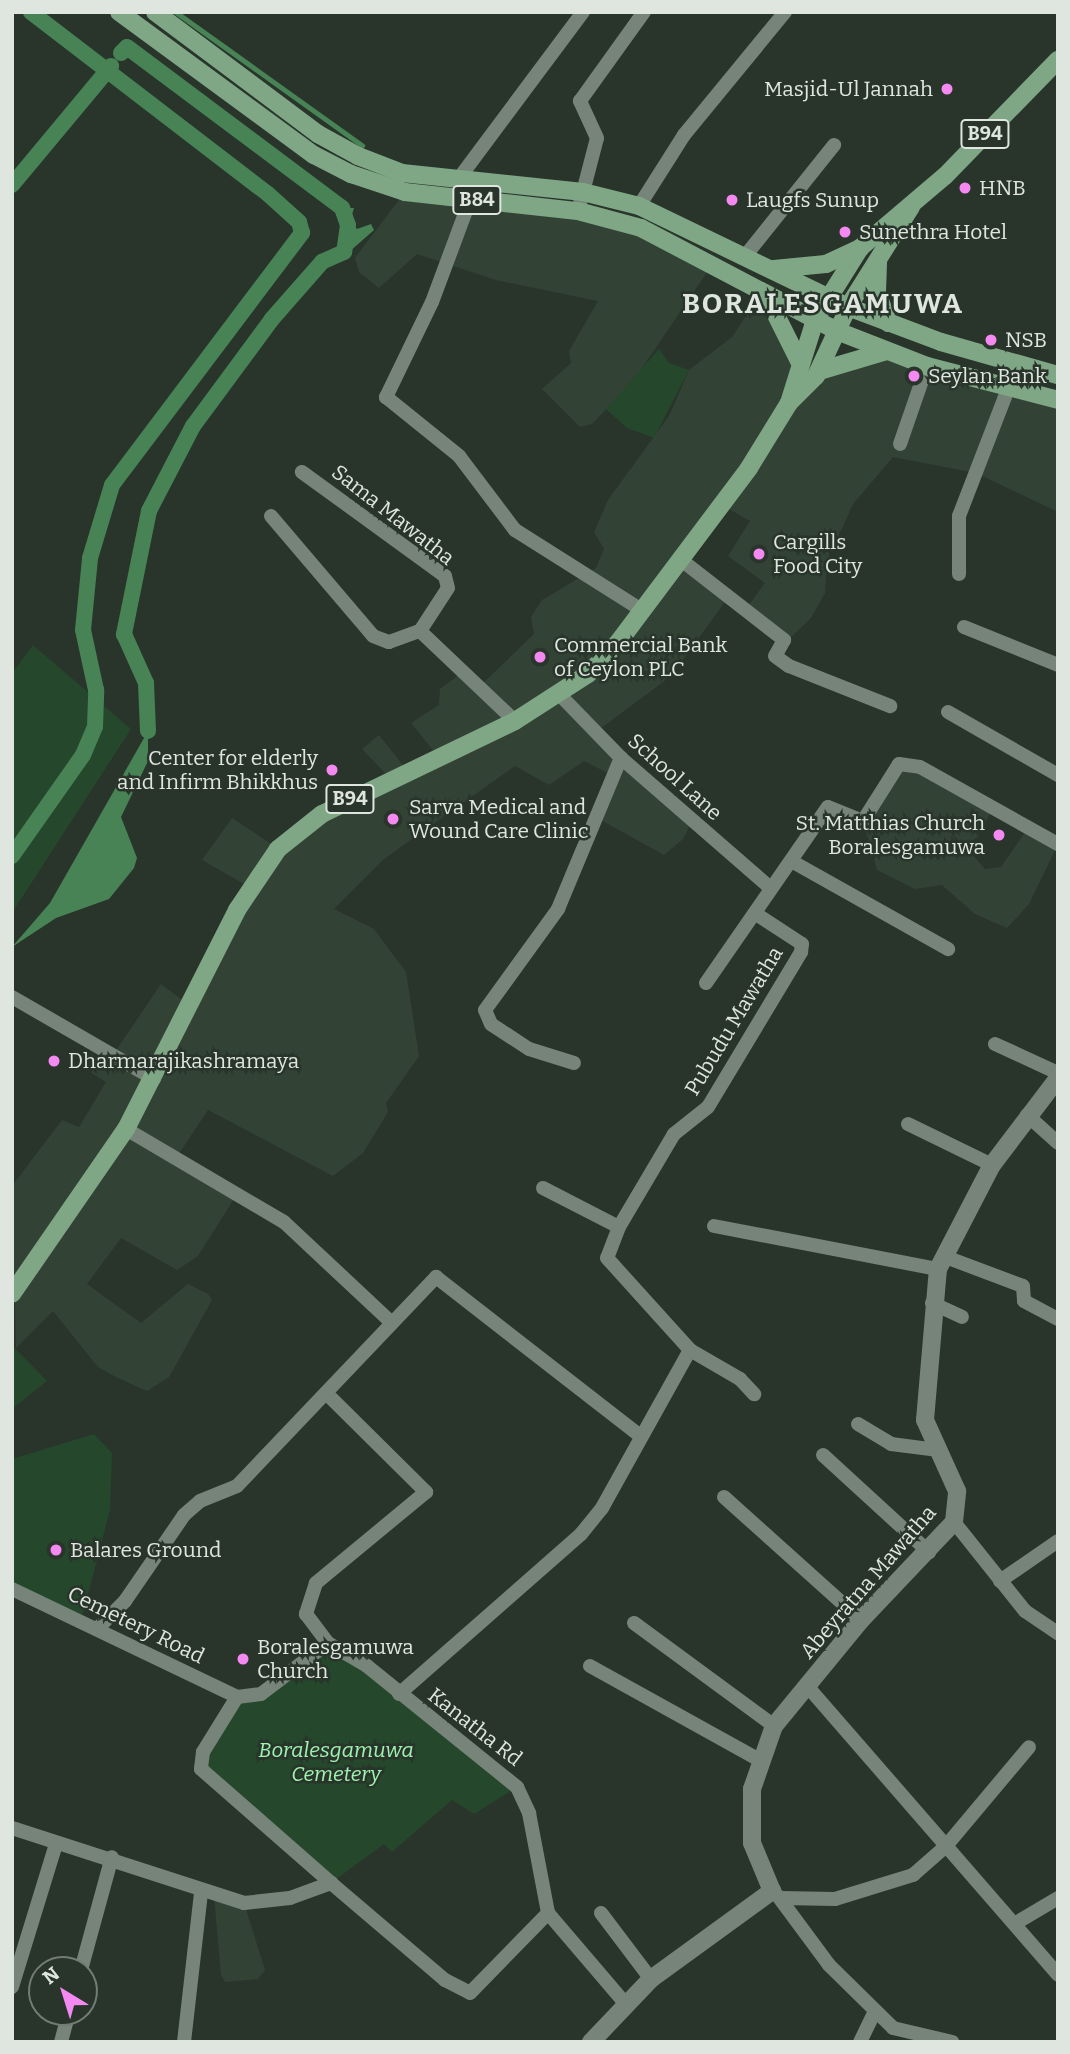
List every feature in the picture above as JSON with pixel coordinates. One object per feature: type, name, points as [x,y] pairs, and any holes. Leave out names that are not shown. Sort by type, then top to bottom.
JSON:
[{"type":"main road","name":"B84","points":[[119,12],[314,155],[405,192],[578,211],[656,234],[837,331],[927,366],[1058,400]]},
{"type":"main road","name":"B84","points":[[155,12],[318,134],[402,173],[457,181],[583,192],[639,206],[746,255],[848,307],[888,323],[1058,375]]},
{"type":"main road","name":"B94","points":[[789,403],[799,361],[816,320],[860,248],[911,207],[1058,60]]},
{"type":"main road","name":"B94","points":[[12,1294],[126,1129],[154,1079],[237,910],[286,840],[389,776],[515,721],[588,674],[643,611],[789,403],[819,371],[848,307],[911,207]]},
{"type":"main road","points":[[774,269],[826,264],[860,248]]},
{"type":"main road","points":[[879,260],[877,292],[888,323]]},
{"type":"main road","points":[[762,292],[779,311],[799,361]]},
{"type":"main road","points":[[819,371],[887,351]]},
{"type":"street","points":[[457,181],[583,12]]},
{"type":"street","points":[[578,211],[597,130],[578,110],[580,101],[644,12]]},
{"type":"street","points":[[639,206],[684,135],[785,12]]},
{"type":"street","points":[[746,255],[834,145]]},
{"type":"street","points":[[470,200],[432,302],[386,397],[459,456],[515,530],[643,611]]},
{"type":"street","points":[[900,444],[927,366]]},
{"type":"street","points":[[959,574],[959,516],[1009,389]]},
{"type":"street","name":"Sama Mawatha","points":[[302,472],[444,576],[448,588],[420,631]]},
{"type":"street","points":[[271,516],[373,636],[389,642],[420,631],[515,721]]},
{"type":"street","points":[[680,559],[784,640],[775,656],[789,666],[890,706]]},
{"type":"street","points":[[964,627],[1058,665]]},
{"type":"street","name":"School Lane","points":[[559,694],[621,758],[768,886]]},
{"type":"street","points":[[948,712],[1058,775]]},
{"type":"street","points":[[574,1063],[529,1049],[491,1024],[485,1010],[558,909],[621,758]]},
{"type":"street","points":[[706,983],[756,914],[768,886],[793,862],[828,807],[863,821],[899,764],[908,762],[1058,844]]},
{"type":"street","points":[[793,862],[948,949]]},
{"type":"street","name":"Pubudu Mawatha","points":[[619,1227],[674,1134],[702,1116],[801,952],[802,944],[756,914]]},
{"type":"street","points":[[12,997],[154,1079]]},
{"type":"street","points":[[995,1044],[1058,1076]]},
{"type":"street","name":"Abeyratna Mawatha","points":[[952,2042],[912,2036],[875,2011],[829,1965],[776,1894],[752,1843],[758,1759],[774,1726],[861,1620],[929,1552],[954,1522],[957,1491],[928,1433],[924,1389],[932,1303],[941,1262],[992,1165],[1058,1076]]},
{"type":"street","points":[[1027,1115],[1058,1143]]},
{"type":"street","points":[[908,1124],[992,1165]]},
{"type":"street","points":[[126,1129],[284,1222],[391,1322]]},
{"type":"street","points":[[542,1188],[619,1227],[607,1258],[690,1350],[754,1394]]},
{"type":"street","points":[[715,1226],[941,1262],[1023,1286],[1024,1301],[1058,1319]]},
{"type":"street","points":[[97,1629],[125,1601],[184,1515],[200,1501],[237,1486],[436,1277],[640,1436]]},
{"type":"street","points":[[932,1303],[962,1317]]},
{"type":"street","points":[[399,1694],[581,1534],[602,1508],[690,1350]]},
{"type":"street","name":"Kanatha Rd","points":[[326,1393],[426,1492],[316,1583],[306,1614],[328,1643],[399,1694],[526,1798],[548,1913],[625,2003]]},
{"type":"street","points":[[858,1424],[891,1444],[937,1450]]},
{"type":"street","points":[[823,1455],[929,1552]]},
{"type":"street","points":[[724,1497],[861,1620]]},
{"type":"street","points":[[954,1522],[1000,1581],[1040,1626],[1058,1633]]},
{"type":"street","points":[[1000,1581],[1058,1541]]},
{"type":"street","name":"Cemetery Road","points":[[12,1590],[237,1697]]},
{"type":"street","points":[[634,1623],[774,1726]]},
{"type":"street","points":[[328,1643],[261,1694],[237,1697],[203,1752],[201,1769],[445,1980],[470,1993],[548,1913]]},
{"type":"street","points":[[590,1666],[758,1759]]},
{"type":"street","points":[[808,1687],[1016,1923],[1058,1975]]},
{"type":"street","points":[[592,2042],[625,2003],[651,1979],[776,1894],[800,1903],[896,1885],[946,1846],[1029,1747]]},
{"type":"street","points":[[12,1828],[56,1844],[112,1857],[201,1892],[260,1903],[331,1883]]},
{"type":"street","points":[[12,1987],[56,1844]]},
{"type":"street","points":[[85,1956],[112,1857]]},
{"type":"street","points":[[184,2042],[201,1892]]},
{"type":"street","points":[[1016,1923],[1058,1898]]},
{"type":"street","points":[[601,1913],[651,1979]]},
{"type":"street","points":[[860,2042],[875,2011]]},
{"type":"shaded area","points":[[405,192],[578,211],[712,265],[634,380],[592,424],[580,427],[542,389],[571,363],[569,351],[598,301],[496,280],[417,254],[379,288],[359,272],[355,258]]},
{"type":"shaded area","points":[[342,208],[354,208],[350,221],[357,229],[371,224],[374,230],[349,252],[344,252]]},
{"type":"shaded area","points":[[762,292],[812,380],[887,351],[1058,400],[1058,512],[976,473],[893,457],[853,504],[827,561],[825,593],[811,618],[785,643],[746,609],[765,583],[728,556],[750,521],[722,505],[680,559],[729,595],[671,676],[596,732],[692,821],[683,839],[664,855],[599,819],[614,776],[584,761],[549,785],[515,766],[384,859],[334,909],[374,929],[406,972],[419,1056],[386,1103],[388,1112],[363,1153],[333,1176],[208,1110],[176,1158],[237,1194],[198,1256],[177,1270],[121,1238],[87,1284],[141,1323],[188,1284],[208,1294],[212,1300],[169,1377],[147,1391],[98,1367],[53,1311],[16,1348],[12,1186],[62,1120],[79,1127],[106,1082],[90,1072],[103,1050],[113,1055],[161,984],[190,1006],[251,888],[202,860],[232,818],[279,849],[388,776],[362,749],[379,735],[406,769],[437,755],[411,723],[439,705],[440,689],[464,671],[479,687],[534,634],[531,617],[542,600],[596,568],[604,549],[594,532],[608,500],[669,416],[689,370],[732,337]]},
{"type":"shaded area","points":[[148,731],[148,761],[121,817],[137,858],[134,868],[109,899],[56,918],[12,947],[50,903]]},
{"type":"shaded area","points":[[899,764],[993,808],[970,852],[985,869],[1001,867],[1028,828],[1058,844],[1029,904],[1007,928],[975,914],[942,885],[915,889],[877,870],[863,821]]},
{"type":"shaded area","points":[[214,1895],[244,1903],[265,1970],[258,1979],[225,1982],[221,1975]]},
{"type":"green space","points":[[659,349],[669,363],[689,370],[654,438],[627,428],[606,409]]},
{"type":"green space","points":[[33,645],[131,729],[12,913],[12,673]]},
{"type":"green space","points":[[12,1345],[47,1381],[12,1409]]},
{"type":"green space","name":"Balares Ground","points":[[94,1434],[112,1453],[110,1510],[81,1621],[12,1589],[12,1459]]},
{"type":"green space","name":"Boralesgamuwa Cemetery","points":[[328,1643],[517,1787],[474,1814],[452,1800],[392,1852],[384,1844],[331,1883],[211,1782],[203,1752],[237,1697],[250,1696]]},
{"type":"waterway","points":[[12,856],[83,755],[95,727],[96,690],[83,630],[90,558],[112,485],[302,233],[299,222],[268,194],[31,12]]},
{"type":"waterway","points":[[176,12],[362,145]]},
{"type":"waterway","points":[[121,53],[127,47],[342,208],[348,225],[344,252],[322,262],[272,319],[193,426],[149,511],[124,634],[146,683],[148,731]]},
{"type":"waterway","points":[[12,185],[111,66]]},
{"type":"place","name":"Masjid-Ul Jannah","points":[[947,89]]},
{"type":"place","name":"HNB","points":[[965,188]]},
{"type":"place","name":"Laugfs Sunup","points":[[732,200]]},
{"type":"place","name":"Sunethra Hotel","points":[[845,232]]},
{"type":"place","name":"NSB","points":[[991,340]]},
{"type":"place","name":"Seylan Bank","points":[[914,376]]},
{"type":"place","name":"Cargills Food City","points":[[759,554]]},
{"type":"place","name":"Commercial Bank of Ceylon PLC","points":[[540,657]]},
{"type":"place","name":"Center for elderly and Infirm Bhikkhus","points":[[332,770]]},
{"type":"place","name":"Sarva Medical and Wound Care Clinic","points":[[393,819]]},
{"type":"place","name":"St. Matthias Church Boralesgamuwa","points":[[999,835]]},
{"type":"place","name":"Dharmarajikashramaya","points":[[54,1061]]},
{"type":"place","name":"Balares Ground","points":[[56,1550]]},
{"type":"place","name":"Boralesgamuwa Church","points":[[243,1659]]},
{"type":"district","name":"BORALESGAMUWA","points":[[823,304]]}]
